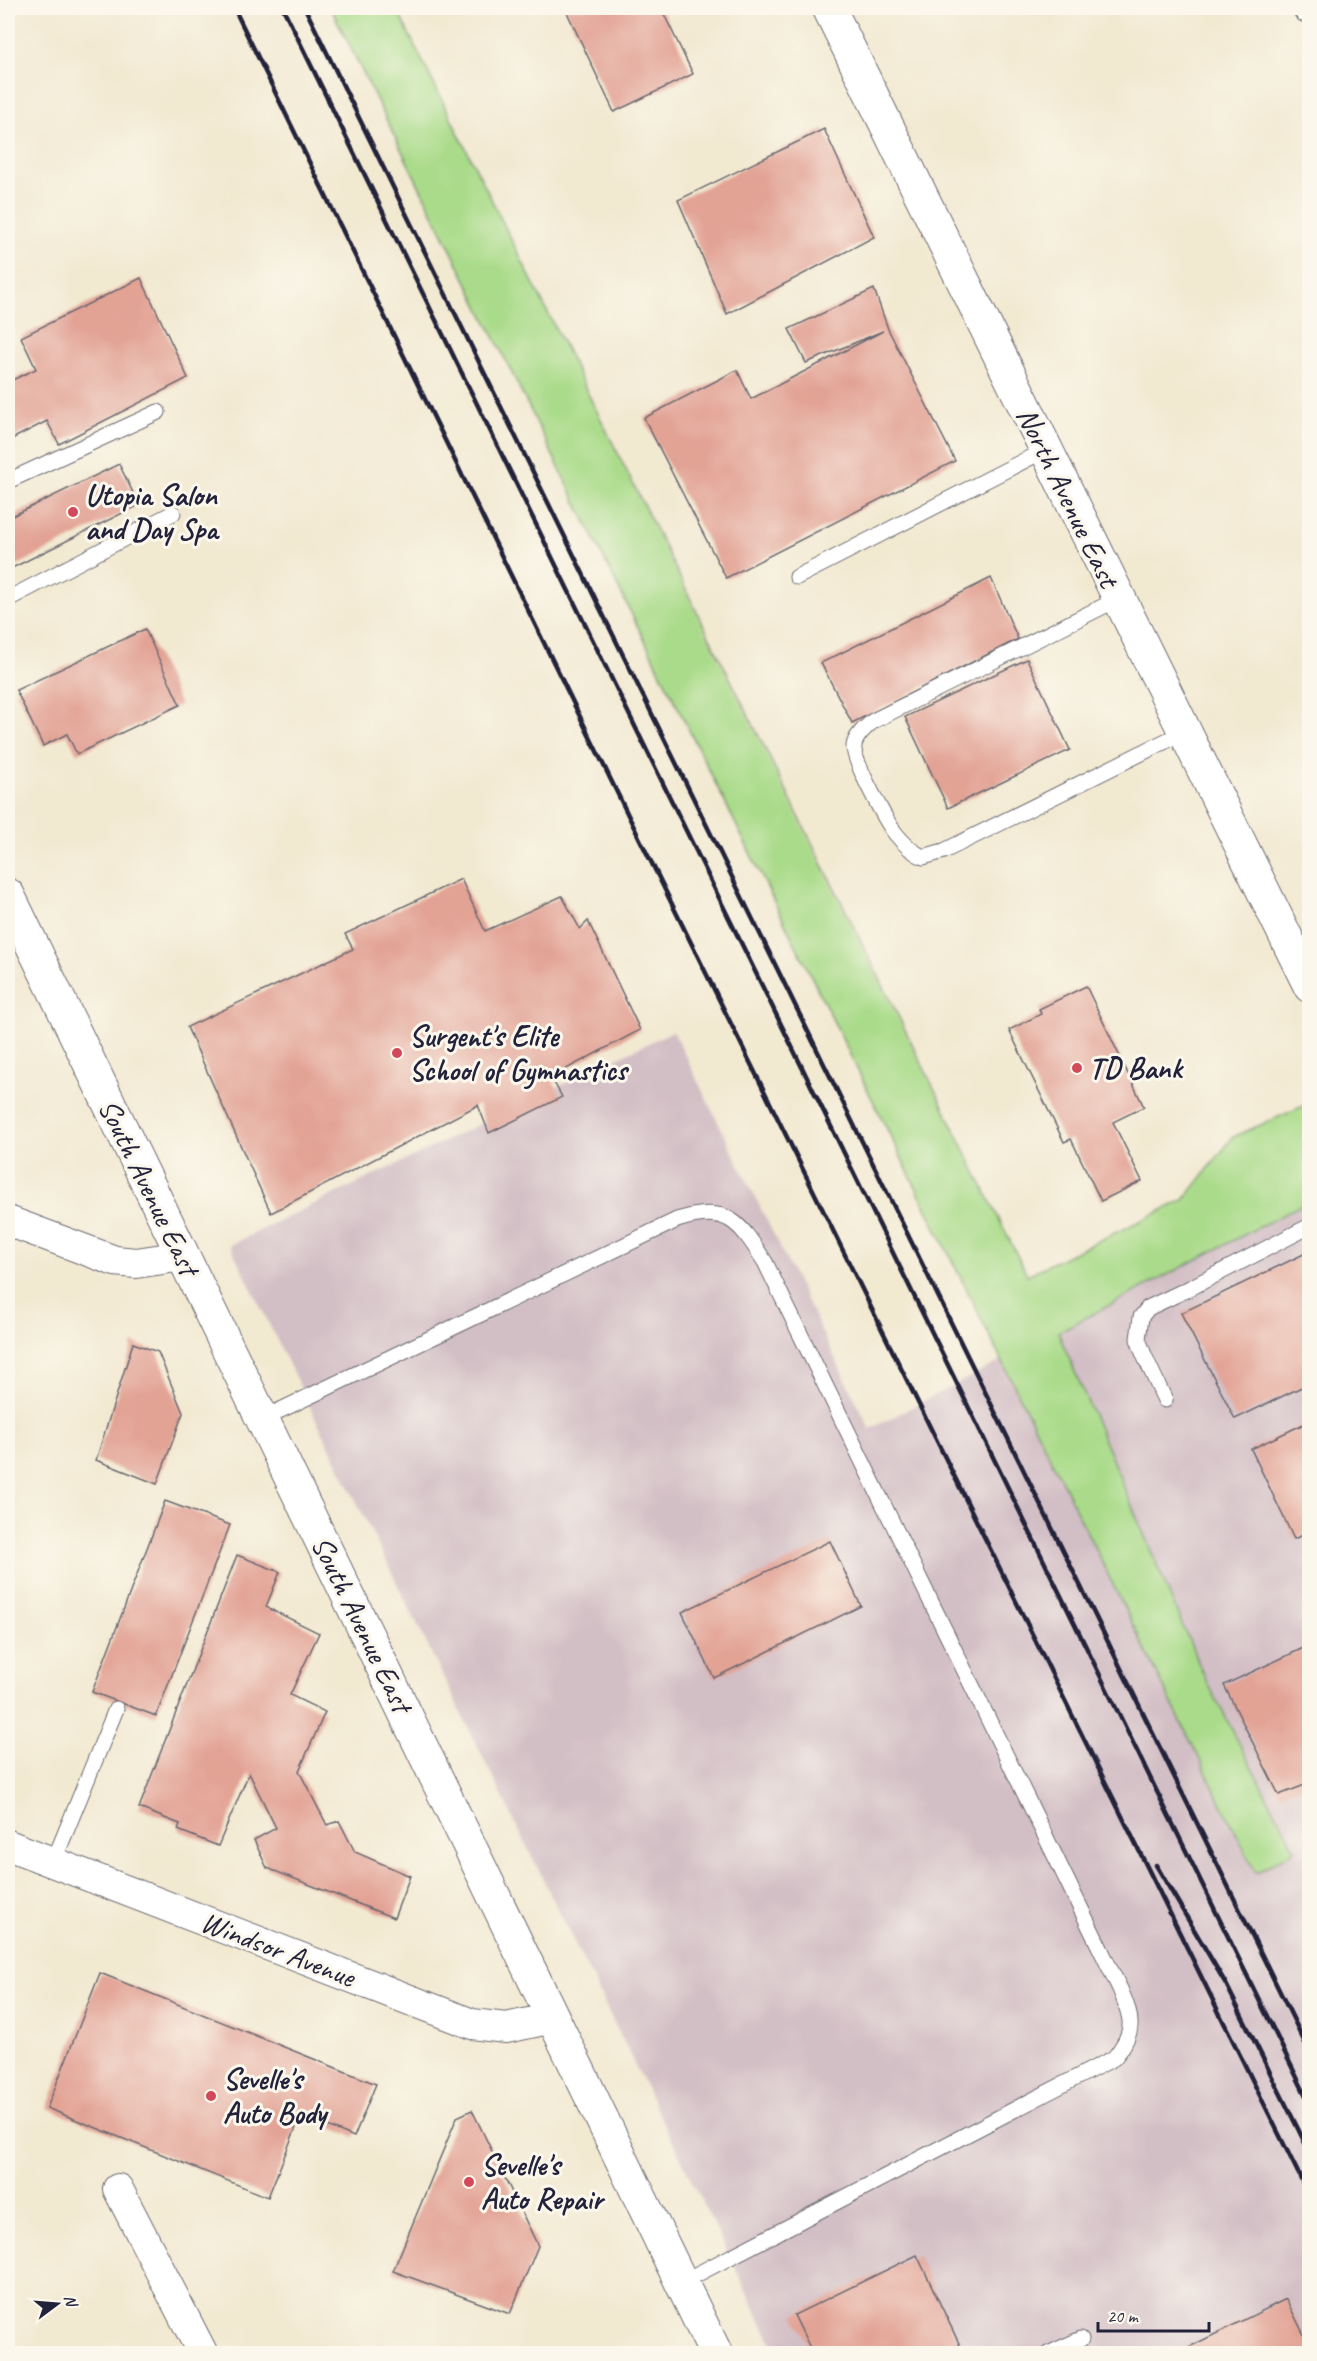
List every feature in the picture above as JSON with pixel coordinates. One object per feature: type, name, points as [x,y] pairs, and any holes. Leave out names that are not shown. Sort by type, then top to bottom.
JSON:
[{"type":"main road","name":"North Avenue East","points":[[829,8],[1310,986]]},
{"type":"main road","name":"South Avenue East","points":[[8,895],[716,2354]]},
{"type":"street","points":[[8,1221],[115,1262],[136,1263],[183,1256]]},
{"type":"street","name":"Windsor Avenue","points":[[8,1845],[472,2024],[506,2028],[552,2018]]},
{"type":"street","points":[[118,2189],[203,2354]]},
{"type":"lane","points":[[8,481],[158,412]]},
{"type":"lane","points":[[797,577],[1045,450]]},
{"type":"lane","points":[[8,599],[173,513]]},
{"type":"lane","points":[[1118,599],[873,721],[862,731],[854,745],[855,759],[895,833],[912,852],[923,857],[944,851],[1184,732]]},
{"type":"lane","points":[[262,1419],[676,1220],[717,1213],[736,1224],[765,1262],[1120,1989],[1129,2012],[1131,2030],[1126,2043],[1114,2058],[682,2282]]},
{"type":"lane","points":[[1165,1400],[1143,1355],[1138,1339],[1141,1317],[1148,1308],[1310,1226]]},
{"type":"lane","points":[[53,1863],[116,1709]]},
{"type":"lane","points":[[1048,2354],[1081,2339]]},
{"type":"shaded area","points":[[673,1031],[870,1429],[1309,1201],[1309,2353],[777,2353],[230,1245]]},
{"type":"green space","points":[[331,8],[396,8],[1027,1275],[1184,1200],[1233,1137],[1308,1104],[1309,1201],[1058,1332],[1204,1676],[1295,1850],[1256,1873]]},
{"type":"building","points":[[565,8],[661,8],[693,74],[614,112]]},
{"type":"building","points":[[824,129],[874,237],[727,314],[678,200]]},
{"type":"building","points":[[141,278],[188,378],[59,444],[47,421],[8,441],[8,382],[36,369],[21,337]]},
{"type":"building","points":[[874,289],[888,329],[955,461],[726,578],[644,418],[737,370],[751,399],[883,331],[806,363],[789,329]]},
{"type":"building","name":"Utopia Salon and Day Spa","points":[[119,464],[139,505],[8,570],[8,518]]},
{"type":"building","points":[[991,578],[1018,639],[852,723],[821,663]]},
{"type":"building","points":[[145,629],[180,705],[77,754],[67,734],[43,746],[16,690]]},
{"type":"building","points":[[1027,659],[1070,750],[948,808],[905,717]]},
{"type":"building","name":"Surgent's Elite School of Gymnastics","points":[[461,879],[485,931],[562,896],[580,929],[588,921],[640,1030],[551,1077],[562,1097],[489,1133],[478,1105],[271,1213],[187,1027],[353,949],[345,934]]},
{"type":"building","name":"TD Bank","points":[[1086,986],[1144,1107],[1113,1122],[1142,1181],[1101,1201],[1071,1139],[1064,1142],[1009,1030],[1041,1014],[1039,1009]]},
{"type":"building","points":[[1310,1251],[1310,1383],[1235,1419],[1181,1313]]},
{"type":"building","points":[[133,1343],[158,1352],[183,1413],[157,1484],[96,1460]]},
{"type":"building","points":[[1310,1421],[1310,1532],[1294,1539],[1251,1449]]},
{"type":"building","points":[[165,1501],[230,1525],[156,1716],[92,1692]]},
{"type":"building","points":[[830,1541],[861,1606],[714,1678],[682,1612]]},
{"type":"building","points":[[237,1555],[280,1572],[266,1607],[319,1633],[290,1695],[325,1712],[299,1771],[327,1825],[339,1821],[355,1852],[410,1876],[394,1918],[267,1868],[254,1840],[276,1828],[249,1773],[218,1846],[178,1830],[180,1824],[139,1808]]},
{"type":"building","points":[[1310,1645],[1310,1783],[1279,1795],[1224,1685]]},
{"type":"building","name":"Sevelle's Auto Body","points":[[100,1973],[376,2084],[354,2137],[301,2115],[268,2197],[47,2108]]},
{"type":"building","name":"Sevelle's Auto Repair","points":[[472,2110],[538,2246],[510,2314],[393,2271],[457,2117]]},
{"type":"building","points":[[917,2255],[964,2354],[813,2354],[794,2315]]},
{"type":"building","points":[[1286,2299],[1310,2347],[1310,2354],[1175,2354]]},
{"type":"railway","points":[[234,8],[628,815],[1310,2197]]},
{"type":"railway","points":[[283,8],[1310,2104]]},
{"type":"railway","points":[[305,8],[1310,2053]]},
{"type":"railway","points":[[1156,1865],[1226,1984],[1310,2153]]},
{"type":"place","name":"Utopia Salon and Day Spa","points":[[73,512]]},
{"type":"place","name":"Surgent's Elite School of Gymnastics","points":[[397,1053]]},
{"type":"place","name":"TD Bank","points":[[1077,1068]]},
{"type":"place","name":"Sevelle's Auto Body","points":[[211,2096]]},
{"type":"place","name":"Sevelle's Auto Repair","points":[[469,2182]]}]
